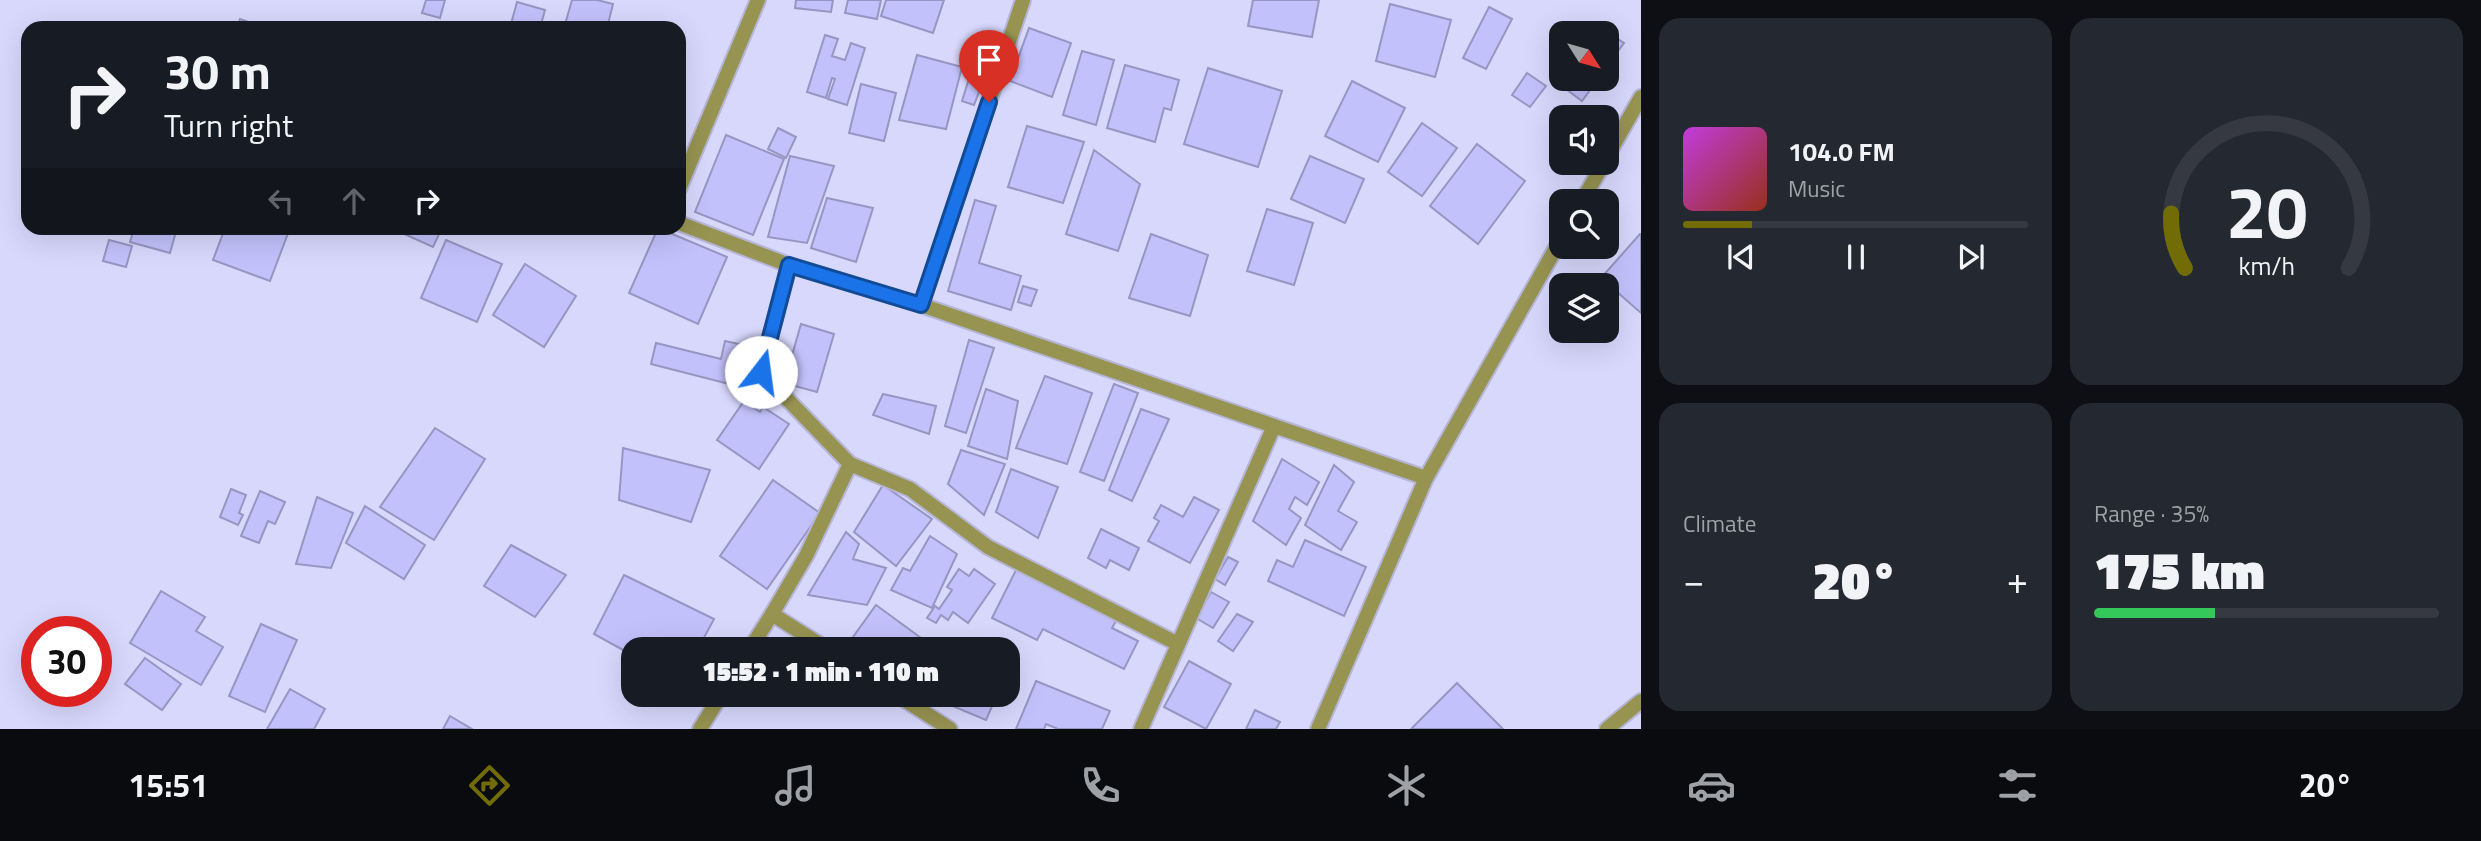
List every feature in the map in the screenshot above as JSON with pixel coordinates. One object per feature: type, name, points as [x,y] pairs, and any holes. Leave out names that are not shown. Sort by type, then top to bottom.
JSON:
[{"type":"street","points":[[686,172],[758,0]]},
{"type":"street","points":[[921,305],[1023,0]]},
{"type":"street","points":[[1619,136],[1641,97]]},
{"type":"street","points":[[686,226],[789,265],[921,305],[1426,478]]},
{"type":"street","points":[[1321,727],[1426,478],[1550,259]]},
{"type":"street","points":[[789,265],[761,372],[850,464],[910,489],[988,547],[1178,644]]},
{"type":"street","points":[[1141,729],[1274,426]]},
{"type":"street","points":[[758,637],[806,556],[850,464]]},
{"type":"street","points":[[772,614],[808,637]]},
{"type":"street","points":[[1607,729],[1641,701]]},
{"type":"street","points":[[700,729],[714,707]]},
{"type":"street","points":[[916,707],[950,729]]},
{"type":"building","points":[[426,0],[445,0],[440,18],[422,13]]},
{"type":"building","points":[[572,0],[597,0],[613,4],[609,21],[566,21]]},
{"type":"building","points":[[796,0],[833,0],[831,12],[795,8]]},
{"type":"building","points":[[848,0],[881,0],[877,19],[845,13]]},
{"type":"building","points":[[886,0],[944,0],[933,33],[881,16]]},
{"type":"building","points":[[1253,0],[1319,0],[1312,37],[1248,26]]},
{"type":"building","points":[[517,2],[545,10],[542,21],[512,21]]},
{"type":"building","points":[[1390,4],[1451,20],[1435,77],[1376,61]]},
{"type":"building","points":[[1489,7],[1512,19],[1486,69],[1463,58]]},
{"type":"building","points":[[1029,28],[1071,43],[1052,97],[1010,81]]},
{"type":"building","points":[[825,35],[838,39],[832,56],[845,60],[851,43],[865,48],[847,105],[828,99],[835,79],[832,78],[826,98],[807,92]]},
{"type":"building","points":[[1082,51],[1114,60],[1096,125],[1063,115]]},
{"type":"building","points":[[917,55],[962,67],[946,129],[899,120]]},
{"type":"building","points":[[1125,65],[1179,80],[1171,110],[1164,108],[1155,142],[1107,128]]},
{"type":"building","points":[[1208,68],[1282,91],[1258,167],[1184,144]]},
{"type":"building","points":[[971,72],[985,76],[974,105],[962,101]]},
{"type":"building","points":[[1527,73],[1546,86],[1530,107],[1512,95]]},
{"type":"building","points":[[1352,81],[1405,108],[1378,162],[1325,136]]},
{"type":"building","points":[[861,84],[896,93],[884,141],[849,133]]},
{"type":"building","points":[[1569,91],[1589,91],[1582,101]]},
{"type":"building","points":[[1422,123],[1457,148],[1422,196],[1388,172]]},
{"type":"building","points":[[1027,126],[1084,142],[1063,203],[1008,187]]},
{"type":"building","points":[[778,128],[796,137],[786,158],[768,149]]},
{"type":"building","points":[[726,135],[784,159],[753,235],[695,212]]},
{"type":"building","points":[[1477,144],[1525,181],[1478,244],[1430,206]]},
{"type":"building","points":[[1094,150],[1140,184],[1118,251],[1066,234]]},
{"type":"building","points":[[790,156],[834,166],[807,243],[768,237]]},
{"type":"building","points":[[1310,156],[1364,179],[1345,223],[1291,199]]},
{"type":"building","points":[[827,198],[873,208],[856,262],[811,248]]},
{"type":"building","points":[[975,200],[996,206],[979,263],[1021,276],[1011,310],[948,291]]},
{"type":"building","points":[[1267,209],[1313,223],[1294,285],[1247,271]]},
{"type":"building","points":[[1151,234],[1208,255],[1190,316],[1129,298]]},
{"type":"building","points":[[1641,234],[1641,313],[1619,294],[1619,273],[1605,273]]},
{"type":"building","points":[[132,235],[175,235],[170,253],[130,242]]},
{"type":"building","points":[[222,235],[287,235],[270,281],[213,260]]},
{"type":"building","points":[[406,235],[439,235],[433,247]]},
{"type":"building","points":[[655,235],[675,235],[727,257],[698,324],[629,293]]},
{"type":"building","points":[[109,240],[132,246],[126,267],[103,261]]},
{"type":"building","points":[[446,240],[502,264],[477,322],[421,298]]},
{"type":"building","points":[[525,264],[576,296],[544,347],[493,315]]},
{"type":"building","points":[[1023,286],[1037,290],[1031,306],[1018,302]]},
{"type":"building","points":[[801,324],[834,334],[817,392],[784,383]]},
{"type":"building","points":[[969,340],[994,348],[966,433],[945,426]]},
{"type":"building","points":[[725,341],[748,346],[737,386],[651,364],[656,343],[721,359]]},
{"type":"building","points":[[1045,376],[1092,393],[1067,464],[1016,448]]},
{"type":"building","points":[[1114,384],[1138,393],[1104,481],[1080,472]]},
{"type":"building","points":[[986,389],[1018,401],[1007,459],[968,446]]},
{"type":"building","points":[[883,394],[936,406],[929,434],[873,415]]},
{"type":"building","points":[[744,401],[760,412],[763,407],[789,424],[759,469],[717,440]]},
{"type":"building","points":[[1141,409],[1169,419],[1132,501],[1109,490]]},
{"type":"building","points":[[435,428],[485,459],[434,540],[380,507]]},
{"type":"building","points":[[623,448],[710,470],[691,522],[619,500]]},
{"type":"building","points":[[961,450],[1005,464],[984,515],[948,484]]},
{"type":"building","points":[[1282,459],[1319,482],[1307,505],[1295,497],[1289,509],[1301,518],[1286,545],[1253,521]]},
{"type":"building","points":[[1334,465],[1354,482],[1338,511],[1357,522],[1341,550],[1305,525]]},
{"type":"building","points":[[1011,469],[1058,487],[1038,538],[996,512]]},
{"type":"building","points":[[773,480],[820,513],[767,589],[720,556]]},
{"type":"building","points":[[883,485],[932,519],[896,566],[854,532]]},
{"type":"building","points":[[231,489],[246,495],[239,513],[243,515],[238,525],[220,517]]},
{"type":"building","points":[[260,491],[285,502],[275,524],[268,521],[259,543],[241,536]]},
{"type":"building","points":[[317,497],[353,513],[331,568],[296,564]]},
{"type":"building","points":[[1194,497],[1219,510],[1190,563],[1148,541],[1159,521],[1154,518],[1161,505],[1183,517]]},
{"type":"building","points":[[365,506],[425,545],[404,579],[346,543]]},
{"type":"building","points":[[1101,529],[1139,548],[1129,570],[1110,560],[1106,568],[1088,558]]},
{"type":"building","points":[[846,532],[859,544],[853,559],[886,568],[867,605],[808,595]]},
{"type":"building","points":[[930,536],[957,554],[932,608],[891,590],[903,568],[910,571]]},
{"type":"building","points":[[1305,540],[1366,567],[1344,616],[1268,581],[1277,560],[1293,567]]},
{"type":"building","points":[[511,545],[566,575],[535,617],[484,586]]},
{"type":"building","points":[[1228,557],[1238,562],[1225,585],[1215,579]]},
{"type":"building","points":[[1017,568],[1117,619],[1112,628],[1138,641],[1124,669],[1043,629],[1037,640],[992,618]]},
{"type":"building","points":[[959,569],[969,576],[974,569],[995,584],[968,623],[953,612],[948,620],[941,615],[936,623],[927,618],[935,606],[939,609],[952,590],[947,587]]},
{"type":"building","points":[[624,575],[714,619],[704,637],[621,637],[621,649],[594,634]]},
{"type":"building","points":[[161,591],[205,617],[196,631],[223,647],[201,685],[130,643]]},
{"type":"building","points":[[1211,592],[1229,602],[1213,628],[1196,618]]},
{"type":"building","points":[[876,605],[920,637],[853,637]]},
{"type":"building","points":[[1237,614],[1253,622],[1233,651],[1218,641]]},
{"type":"building","points":[[261,624],[297,640],[265,712],[229,696]]},
{"type":"building","points":[[145,658],[181,684],[162,710],[125,684]]},
{"type":"building","points":[[1189,661],[1231,684],[1206,729],[1164,707]]},
{"type":"building","points":[[1036,681],[1110,711],[1102,729],[1058,729],[1046,724],[1044,729],[1016,729]]},
{"type":"building","points":[[1457,683],[1503,729],[1411,729]]},
{"type":"building","points":[[290,689],[325,709],[314,729],[267,729]]},
{"type":"building","points":[[955,707],[992,707],[986,720]]},
{"type":"building","points":[[1255,710],[1280,722],[1276,729],[1246,729]]},
{"type":"building","points":[[450,716],[472,729],[443,729]]},
{"type":"route","points":[[761,372],[789,265],[921,305],[989,102]]}]
